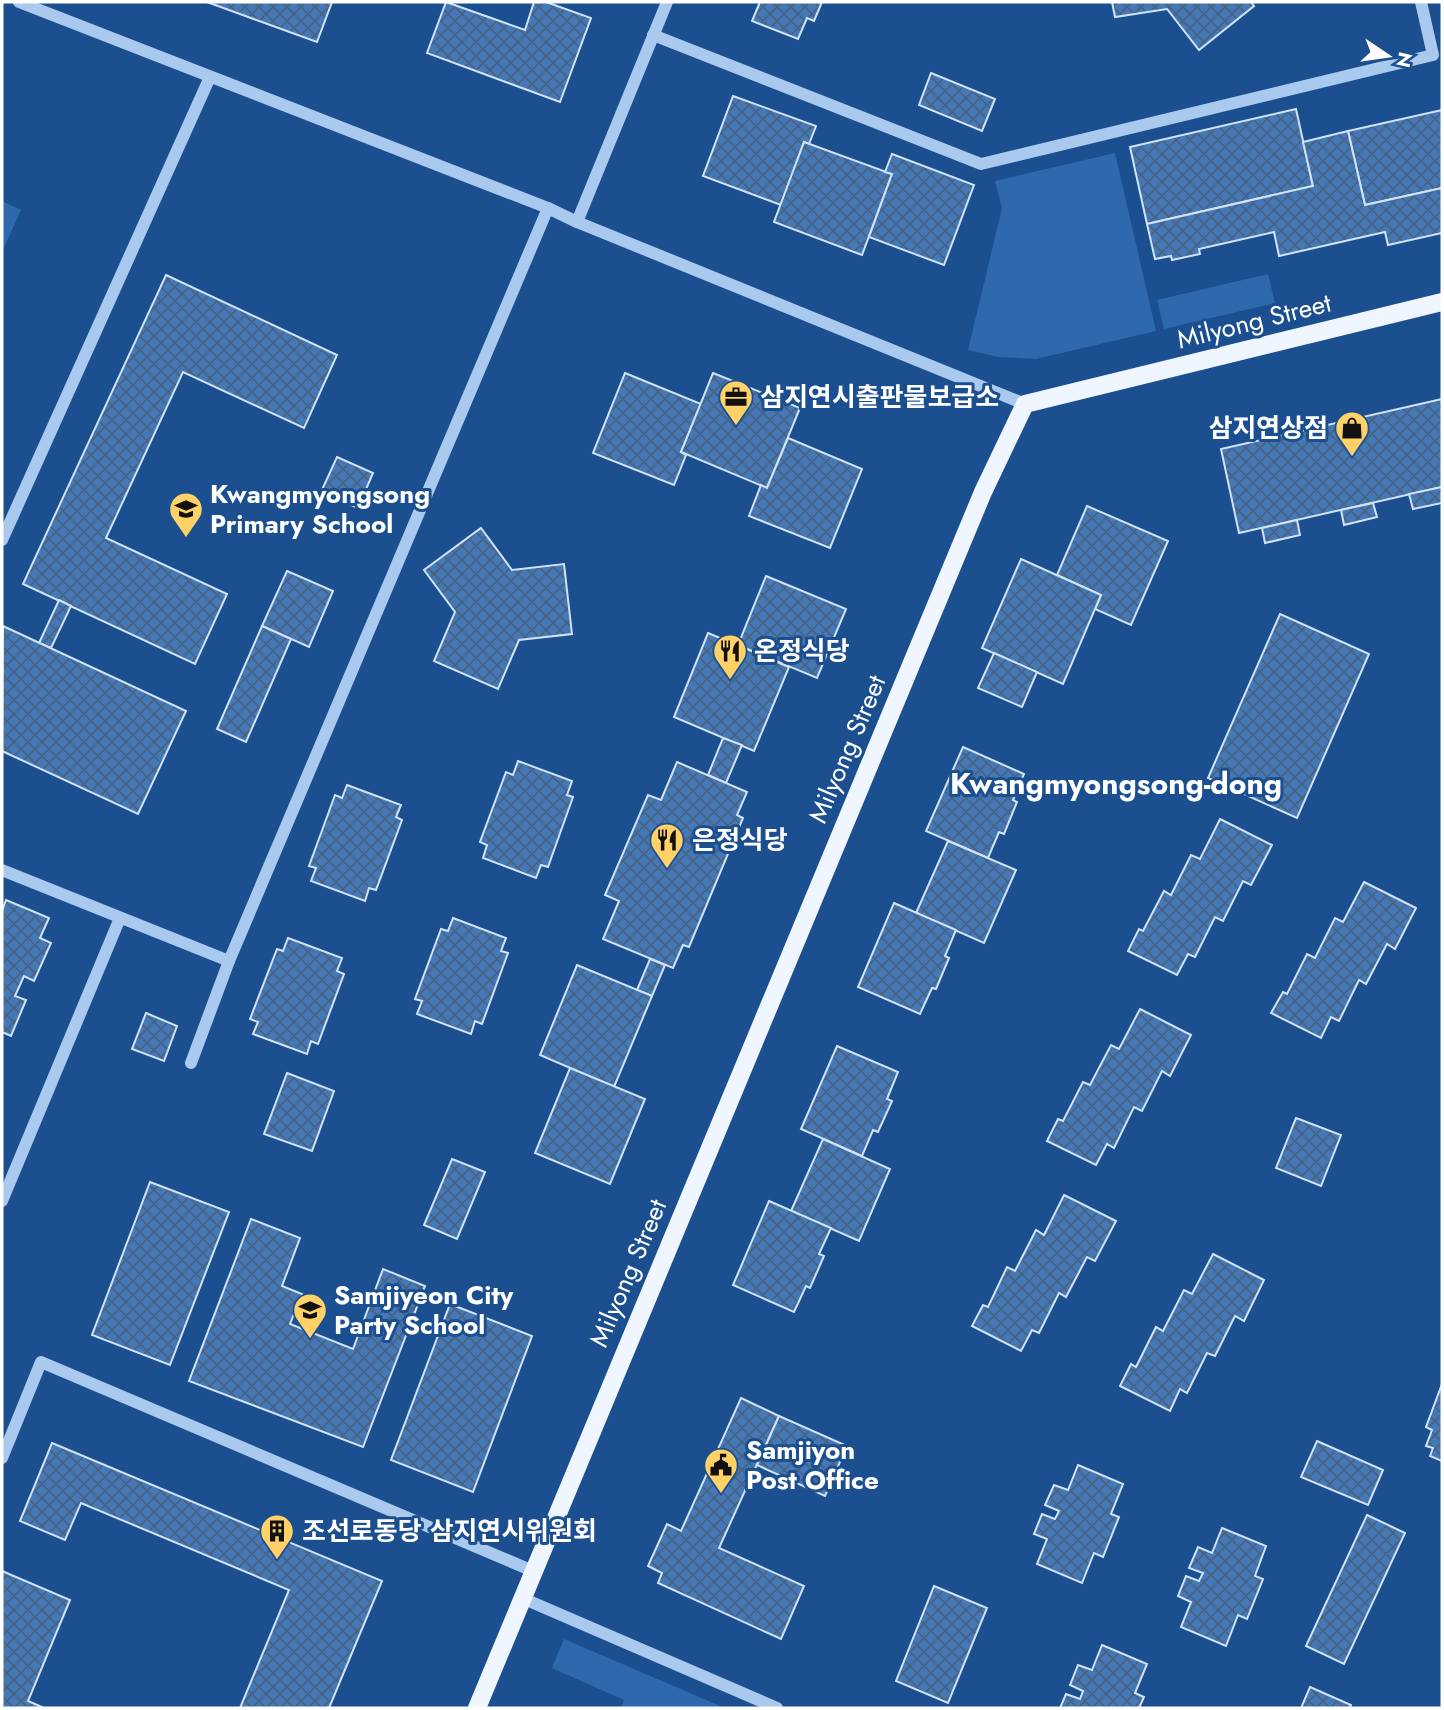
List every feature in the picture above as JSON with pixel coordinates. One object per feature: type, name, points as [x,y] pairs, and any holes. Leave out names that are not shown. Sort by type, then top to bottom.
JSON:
[{"type":"main road","name":"Milyong Street","points":[[477,1708],[982,492],[1025,404],[1442,302]]},
{"type":"street","points":[[19,2],[548,208],[1025,404]]},
{"type":"street","points":[[577,222],[667,2]]},
{"type":"street","points":[[653,35],[981,164],[1433,55],[1421,2]]},
{"type":"street","points":[[2,540],[210,76]]},
{"type":"street","points":[[191,1063],[229,961],[548,208]]},
{"type":"street","points":[[2,870],[229,961]]},
{"type":"street","points":[[2,1201],[120,918]]},
{"type":"street","points":[[2,1458],[41,1362],[533,1571]]},
{"type":"street","points":[[522,1598],[778,1708]]},
{"type":"shaded area","points":[[1115,153],[1156,331],[1036,359],[998,357],[968,350],[1002,208],[995,181]]},
{"type":"shaded area","points":[[2,201],[21,210],[2,252]]},
{"type":"shaded area","points":[[1268,274],[1275,303],[1164,329],[1157,300]]},
{"type":"shaded area","points":[[564,1639],[725,1708],[621,1708],[624,1700],[552,1668]]},
{"type":"building","points":[[207,2],[332,2],[317,42]]},
{"type":"building","points":[[446,2],[525,30],[534,2],[546,2],[591,18],[560,102],[427,53]]},
{"type":"building","points":[[760,2],[822,2],[814,21],[807,18],[798,39],[752,21]]},
{"type":"building","points":[[1112,2],[1251,2],[1254,6],[1199,50],[1167,9],[1115,17]]},
{"type":"building","points":[[931,73],[995,99],[982,131],[919,105]]},
{"type":"building","points":[[733,96],[816,126],[809,144],[804,142],[781,205],[703,176]]},
{"type":"building","points":[[1296,109],[1313,186],[1147,224],[1130,147]]},
{"type":"building","points":[[1442,110],[1442,188],[1365,205],[1348,131]]},
{"type":"building","points":[[1348,131],[1365,205],[1442,188],[1442,233],[1388,245],[1385,232],[1279,256],[1274,232],[1199,249],[1200,254],[1172,260],[1171,256],[1155,259],[1147,224],[1313,186],[1303,142]]},
{"type":"building","points":[[804,142],[892,174],[862,255],[774,222]]},
{"type":"building","points":[[892,154],[974,185],[944,265],[869,237],[892,174],[885,172]]},
{"type":"building","points":[[166,275],[337,355],[304,428],[183,372],[106,538],[227,594],[195,664],[23,584]]},
{"type":"building","points":[[625,373],[701,404],[681,452],[686,455],[674,485],[593,453]]},
{"type":"building","points":[[713,373],[800,408],[767,488],[681,452]]},
{"type":"building","points":[[1442,399],[1442,487],[1239,533],[1221,449]]},
{"type":"building","points":[[788,438],[862,469],[830,548],[749,516],[761,485],[767,488]]},
{"type":"building","points":[[337,457],[373,473],[358,508],[321,492]]},
{"type":"building","points":[[1442,487],[1442,503],[1413,509],[1409,494]]},
{"type":"building","points":[[1373,503],[1377,517],[1344,525],[1341,510]]},
{"type":"building","points":[[1087,506],[1168,541],[1131,625],[1095,609],[1101,595],[1057,575]]},
{"type":"building","points":[[1297,520],[1300,535],[1265,543],[1262,528]]},
{"type":"building","points":[[481,528],[512,570],[564,564],[572,634],[519,640],[498,689],[434,661],[455,612],[424,570]]},
{"type":"building","points":[[1021,559],[1101,595],[1063,684],[982,648]]},
{"type":"building","points":[[287,571],[333,591],[309,647],[262,626]]},
{"type":"building","points":[[766,576],[846,609],[817,678],[738,645]]},
{"type":"building","points":[[59,600],[71,606],[51,648],[39,643]]},
{"type":"building","points":[[1280,614],[1369,654],[1297,818],[1208,778]]},
{"type":"building","points":[[3,626],[186,711],[138,814],[2,751]]},
{"type":"building","points":[[262,626],[291,639],[246,742],[217,729]]},
{"type":"building","points":[[708,633],[789,667],[754,751],[674,717]]},
{"type":"building","points":[[994,653],[1037,672],[1022,707],[978,688]]},
{"type":"building","points":[[723,738],[742,745],[726,783],[708,775]]},
{"type":"building","points":[[963,747],[1024,774],[1013,800],[1017,802],[1004,834],[999,832],[988,858],[926,831]]},
{"type":"building","points":[[518,761],[572,781],[567,795],[573,797],[548,867],[541,865],[536,878],[483,858],[487,845],[480,842],[506,772],[513,775]]},
{"type":"building","points":[[677,762],[747,792],[737,815],[743,818],[689,947],[683,945],[673,968],[603,939],[619,901],[605,895],[648,795],[661,800]]},
{"type":"building","points":[[347,785],[401,805],[396,817],[402,820],[376,890],[369,888],[365,901],[311,881],[316,868],[309,866],[335,795],[342,798]]},
{"type":"building","points":[[1220,819],[1272,845],[1251,885],[1243,881],[1223,921],[1215,917],[1195,957],[1188,954],[1177,975],[1128,951],[1139,929],[1143,931],[1164,891],[1171,895],[1191,855],[1200,859]]},
{"type":"building","points":[[948,841],[1016,870],[984,943],[916,913]]},
{"type":"building","points":[[1364,882],[1416,908],[1395,949],[1387,944],[1366,984],[1359,980],[1339,1021],[1331,1017],[1321,1038],[1271,1013],[1283,992],[1287,994],[1307,954],[1315,958],[1335,918],[1343,922]]},
{"type":"building","points":[[6,900],[49,918],[40,938],[51,943],[34,981],[24,976],[15,996],[26,1000],[11,1036],[2,1032],[2,911]]},
{"type":"building","points":[[894,903],[956,930],[945,956],[949,958],[936,989],[932,988],[920,1014],[858,987]]},
{"type":"building","points":[[453,918],[506,938],[501,951],[508,953],[482,1024],[475,1021],[471,1034],[417,1014],[422,1001],[415,999],[441,929],[448,931]]},
{"type":"building","points":[[288,938],[342,958],[337,971],[344,974],[318,1044],[311,1041],[307,1054],[253,1034],[258,1022],[250,1019],[277,949],[283,951]]},
{"type":"building","points":[[650,959],[665,965],[652,996],[637,990]]},
{"type":"building","points":[[577,965],[652,996],[614,1087],[540,1055]]},
{"type":"building","points":[[1140,1009],[1191,1035],[1170,1076],[1162,1071],[1142,1111],[1134,1107],[1114,1148],[1107,1144],[1096,1165],[1047,1141],[1058,1119],[1063,1121],[1083,1082],[1090,1085],[1111,1045],[1119,1049]]},
{"type":"building","points":[[146,1013],[177,1026],[164,1061],[132,1049]]},
{"type":"building","points":[[837,1046],[898,1072],[887,1099],[892,1101],[878,1132],[873,1130],[862,1156],[801,1129]]},
{"type":"building","points":[[570,1068],[645,1099],[610,1184],[535,1153]]},
{"type":"building","points":[[287,1073],[334,1091],[312,1151],[264,1134]]},
{"type":"building","points":[[1296,1118],[1341,1135],[1321,1186],[1276,1168]]},
{"type":"building","points":[[823,1139],[890,1169],[859,1241],[791,1211]]},
{"type":"building","points":[[452,1159],[485,1172],[457,1239],[424,1225]]},
{"type":"building","points":[[150,1182],[229,1212],[170,1365],[92,1335]]},
{"type":"building","points":[[1064,1195],[1116,1221],[1095,1261],[1087,1257],[1066,1297],[1059,1293],[1039,1333],[1032,1330],[1021,1351],[972,1326],[983,1305],[988,1307],[1007,1267],[1015,1271],[1036,1230],[1044,1235]]},
{"type":"building","points":[[769,1201],[831,1228],[819,1254],[824,1256],[810,1288],[806,1286],[794,1312],[733,1285]]},
{"type":"building","points":[[251,1219],[300,1238],[282,1286],[302,1294],[290,1324],[353,1349],[383,1269],[425,1286],[363,1447],[189,1381]]},
{"type":"building","points":[[1213,1254],[1264,1280],[1244,1321],[1235,1316],[1215,1356],[1207,1353],[1187,1393],[1180,1389],[1170,1411],[1120,1386],[1131,1364],[1136,1367],[1156,1327],[1163,1331],[1184,1290],[1192,1294]]},
{"type":"building","points":[[450,1304],[532,1336],[473,1492],[391,1460]]},
{"type":"building","points":[[1442,1384],[1442,1461],[1430,1456],[1433,1448],[1426,1446],[1432,1430],[1426,1427]]},
{"type":"building","name":"Samjiyon Post Office","points":[[741,1398],[779,1416],[719,1548],[804,1586],[781,1639],[658,1583],[662,1573],[648,1566],[667,1524],[681,1531]]},
{"type":"building","points":[[779,1416],[847,1446],[825,1496],[757,1465]]},
{"type":"building","points":[[1317,1441],[1383,1470],[1368,1505],[1301,1477]]},
{"type":"building","name":"조선로동당 삼지연시위원회","points":[[52,1443],[382,1581],[329,1708],[240,1708],[289,1590],[81,1503],[65,1540],[20,1521]]},
{"type":"building","points":[[1078,1465],[1123,1484],[1111,1514],[1119,1517],[1103,1557],[1094,1553],[1082,1583],[1037,1564],[1047,1539],[1034,1534],[1042,1514],[1055,1519],[1059,1511],[1045,1505],[1054,1485],[1068,1490]]},
{"type":"building","points":[[1367,1515],[1405,1533],[1344,1664],[1306,1646]]},
{"type":"building","points":[[1222,1528],[1266,1546],[1255,1576],[1263,1579],[1247,1619],[1238,1615],[1226,1646],[1181,1627],[1191,1602],[1178,1596],[1186,1576],[1199,1581],[1203,1573],[1189,1568],[1198,1547],[1212,1553]]},
{"type":"building","points":[[2,1571],[70,1600],[28,1701],[44,1708],[2,1708]]},
{"type":"building","points":[[934,1586],[987,1608],[948,1703],[896,1681]]},
{"type":"building","points":[[1102,1645],[1147,1664],[1135,1693],[1144,1697],[1139,1708],[1060,1708],[1066,1694],[1080,1699],[1083,1691],[1070,1685],[1078,1665],[1092,1670]]},
{"type":"building","points":[[1310,1687],[1351,1705],[1350,1708],[1301,1708]]},
{"type":"place","name":"삼지연시출판물보급소","points":[[736,427]]},
{"type":"place","name":"삼지연상점","points":[[1352,458]]},
{"type":"place","name":"Kwangmyongsong Primary School","points":[[186,539]]},
{"type":"place","name":"온정식당","points":[[730,681]]},
{"type":"place","name":"은정식당","points":[[667,870]]},
{"type":"place","name":"Samjiyeon City Party School","points":[[310,1340]]},
{"type":"place","name":"Samjiyon Post Office","points":[[721,1495]]},
{"type":"place","name":"조선로동당 삼지연시위원회","points":[[277,1561]]},
{"type":"district","name":"Kwangmyongsong-dong","points":[[1116,784]]}]
